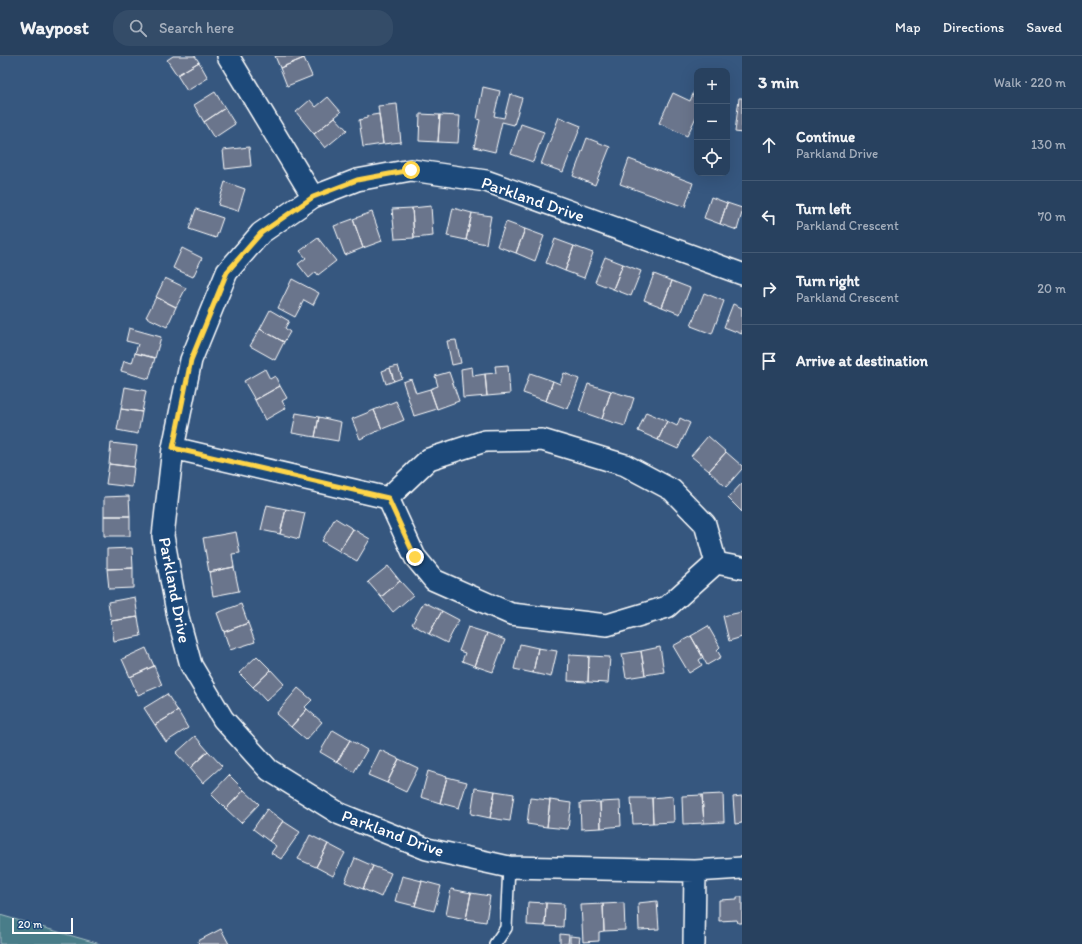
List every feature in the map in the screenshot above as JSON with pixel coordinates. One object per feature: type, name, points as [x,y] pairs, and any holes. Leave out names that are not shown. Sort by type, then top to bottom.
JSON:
[{"type":"street","points":[[228,56],[313,197]]},
{"type":"street","name":"Parkland Drive","points":[[742,274],[486,181],[411,170],[357,180],[313,197],[261,233],[227,272],[191,360],[173,448],[163,536],[178,617],[191,665],[223,719],[269,770],[340,814],[427,849],[509,867],[695,871],[742,868]]},
{"type":"street","points":[[388,498],[429,459],[485,441],[542,440],[625,465],[672,490],[705,524],[716,563]]},
{"type":"street","points":[[173,448],[388,498]]},
{"type":"street","points":[[388,498],[415,557],[434,580],[511,614],[607,625],[667,607],[716,563]]},
{"type":"street","points":[[716,563],[742,568]]},
{"type":"street","points":[[694,944],[695,871]]},
{"type":"lane","points":[[495,944],[506,928],[509,867]]},
{"type":"green space","points":[[0,915],[100,944],[0,944]]},
{"type":"building","points":[[173,56],[195,56],[199,62],[177,75],[167,60]]},
{"type":"building","points":[[275,56],[303,56],[304,58],[280,68]]},
{"type":"building","points":[[304,58],[312,76],[287,86],[280,68]]},
{"type":"building","points":[[199,62],[208,78],[187,91],[177,75]]},
{"type":"building","points":[[483,87],[500,91],[494,116],[504,118],[510,94],[522,98],[514,125],[502,122],[495,152],[474,147],[480,120],[477,119]]},
{"type":"building","points":[[215,92],[225,108],[204,122],[194,105]]},
{"type":"building","points":[[694,92],[694,121],[687,136],[659,123],[673,93],[690,101]]},
{"type":"building","points":[[328,97],[341,112],[314,134],[296,112],[310,100],[316,107]]},
{"type":"building","points":[[739,98],[742,98],[742,133],[735,132]]},
{"type":"building","points":[[397,104],[401,142],[383,144],[378,106]]},
{"type":"building","points":[[225,108],[235,124],[214,138],[204,122]]},
{"type":"building","points":[[379,114],[383,144],[363,147],[359,120],[367,118],[367,116]]},
{"type":"building","points":[[420,114],[440,115],[438,142],[419,141]]},
{"type":"building","points":[[440,115],[460,116],[458,143],[438,142]]},
{"type":"building","points":[[335,117],[347,130],[325,148],[314,134]]},
{"type":"building","points":[[559,117],[581,126],[563,172],[541,164]]},
{"type":"building","points":[[521,124],[544,132],[533,162],[511,154]]},
{"type":"building","points":[[587,138],[610,147],[595,185],[573,176]]},
{"type":"building","points":[[249,147],[251,166],[225,169],[223,150]]},
{"type":"building","points":[[629,159],[693,183],[685,207],[620,184]]},
{"type":"building","points":[[225,182],[245,189],[238,211],[218,205]]},
{"type":"building","points":[[711,197],[727,203],[720,224],[704,218]]},
{"type":"building","points":[[727,203],[742,208],[737,230],[720,224]]},
{"type":"building","points":[[431,206],[433,236],[414,238],[412,208]]},
{"type":"building","points":[[412,208],[414,238],[395,239],[392,209]]},
{"type":"building","points":[[453,208],[472,213],[466,240],[447,236]]},
{"type":"building","points":[[196,209],[223,218],[216,238],[189,229]]},
{"type":"building","points":[[372,212],[382,241],[363,248],[353,219]]},
{"type":"building","points":[[472,213],[491,216],[486,244],[466,240]]},
{"type":"building","points":[[353,219],[363,248],[345,255],[334,226]]},
{"type":"building","points":[[506,222],[525,229],[516,253],[497,246]]},
{"type":"building","points":[[525,229],[544,236],[535,261],[516,253]]},
{"type":"building","points":[[318,238],[336,261],[318,275],[316,272],[309,278],[298,264],[306,258],[300,251]]},
{"type":"building","points":[[555,239],[574,246],[565,271],[546,263]]},
{"type":"building","points":[[574,246],[593,253],[584,278],[565,271]]},
{"type":"building","points":[[182,248],[202,258],[193,277],[173,268]]},
{"type":"building","points":[[605,257],[623,264],[613,289],[595,282]]},
{"type":"building","points":[[623,264],[641,271],[631,296],[613,289]]},
{"type":"building","points":[[654,274],[672,281],[662,307],[644,300]]},
{"type":"building","points":[[165,278],[186,288],[176,307],[156,297]]},
{"type":"building","points":[[292,279],[319,293],[313,305],[304,300],[295,317],[278,308]]},
{"type":"building","points":[[672,281],[690,288],[680,314],[662,307]]},
{"type":"building","points":[[704,293],[724,301],[712,334],[691,326]]},
{"type":"building","points":[[156,297],[176,307],[167,327],[146,317]]},
{"type":"building","points":[[733,304],[742,308],[742,334],[724,327]]},
{"type":"building","points":[[270,310],[289,321],[285,328],[290,332],[284,342],[260,329]]},
{"type":"building","points":[[129,328],[161,337],[155,358],[135,353],[138,344],[126,341]]},
{"type":"building","points":[[260,329],[284,342],[275,360],[250,346]]},
{"type":"building","points":[[456,340],[461,363],[452,365],[447,341]]},
{"type":"building","points":[[135,353],[155,358],[149,379],[121,371],[124,361],[132,363]]},
{"type":"building","points":[[508,365],[510,394],[487,396],[485,374],[496,373],[495,366]]},
{"type":"building","points":[[398,366],[402,378],[394,381],[390,368]]},
{"type":"building","points":[[472,367],[473,376],[485,374],[487,396],[463,398],[461,369]]},
{"type":"building","points":[[390,368],[394,381],[386,384],[382,371]]},
{"type":"building","points":[[265,369],[270,379],[275,376],[280,386],[255,400],[244,381]]},
{"type":"building","points":[[449,372],[459,401],[437,409],[430,389],[438,386],[435,376]]},
{"type":"building","points":[[530,373],[553,381],[546,401],[523,393]]},
{"type":"building","points":[[564,373],[579,379],[568,409],[546,401],[553,381],[560,384]]},
{"type":"building","points":[[411,379],[416,393],[430,389],[437,409],[414,416],[403,382]]},
{"type":"building","points":[[588,384],[611,391],[602,419],[579,411]]},
{"type":"building","points":[[280,386],[287,398],[282,401],[286,408],[265,420],[255,400]]},
{"type":"building","points":[[125,387],[146,391],[142,412],[121,409]]},
{"type":"building","points":[[611,391],[634,398],[625,426],[602,419]]},
{"type":"building","points":[[396,401],[404,420],[382,429],[374,410]]},
{"type":"building","points":[[121,409],[142,412],[138,434],[117,430]]},
{"type":"building","points":[[374,410],[382,429],[360,439],[352,419]]},
{"type":"building","points":[[646,412],[667,421],[658,440],[638,431]]},
{"type":"building","points":[[296,413],[319,417],[315,437],[292,433]]},
{"type":"building","points":[[319,417],[341,422],[338,441],[315,437]]},
{"type":"building","points":[[680,418],[690,423],[678,449],[658,440],[667,421],[677,426]]},
{"type":"building","points":[[708,436],[726,452],[709,471],[691,456]]},
{"type":"building","points":[[111,443],[137,446],[134,467],[109,464]]},
{"type":"building","points":[[726,452],[742,466],[742,469],[726,487],[709,471]]},
{"type":"building","points":[[109,464],[134,467],[132,487],[106,484]]},
{"type":"building","points":[[742,483],[742,512],[728,498]]},
{"type":"building","points":[[129,496],[130,516],[104,516],[104,497]]},
{"type":"building","points":[[267,505],[286,509],[280,534],[261,530]]},
{"type":"building","points":[[286,509],[305,513],[299,539],[280,534]]},
{"type":"building","points":[[104,516],[130,516],[130,536],[104,536]]},
{"type":"building","points":[[335,518],[353,529],[339,551],[322,541]]},
{"type":"building","points":[[353,529],[370,539],[357,561],[339,551]]},
{"type":"building","points":[[236,532],[240,553],[232,554],[234,567],[209,572],[203,538]]},
{"type":"building","points":[[132,548],[133,568],[107,569],[107,549]]},
{"type":"building","points":[[388,566],[400,581],[381,597],[368,582]]},
{"type":"building","points":[[234,567],[239,591],[213,596],[209,572]]},
{"type":"building","points":[[133,568],[133,588],[109,589],[107,569]]},
{"type":"building","points":[[400,581],[413,595],[393,612],[381,597]]},
{"type":"building","points":[[135,597],[138,617],[111,621],[108,602]]},
{"type":"building","points":[[424,602],[442,611],[429,634],[412,624]]},
{"type":"building","points":[[241,604],[248,623],[224,632],[217,613]]},
{"type":"building","points":[[442,611],[459,620],[447,643],[429,634]]},
{"type":"building","points":[[742,612],[742,637],[729,641],[723,616]]},
{"type":"building","points":[[138,617],[141,636],[114,641],[111,621]]},
{"type":"building","points":[[248,623],[255,642],[230,650],[224,632]]},
{"type":"building","points":[[708,626],[720,647],[717,650],[721,657],[707,665],[691,636]]},
{"type":"building","points":[[468,627],[487,633],[475,666],[462,661],[465,653],[459,651]]},
{"type":"building","points":[[487,633],[505,640],[493,672],[475,666]]},
{"type":"building","points":[[691,636],[703,657],[699,660],[702,665],[689,673],[673,646]]},
{"type":"building","points":[[520,644],[538,648],[533,673],[514,669]]},
{"type":"building","points":[[660,647],[664,672],[645,675],[641,651]]},
{"type":"building","points":[[146,648],[154,666],[130,677],[122,659]]},
{"type":"building","points":[[538,648],[557,651],[551,677],[533,673]]},
{"type":"building","points":[[641,651],[645,675],[626,678],[622,654]]},
{"type":"building","points":[[569,655],[589,656],[588,682],[568,681]]},
{"type":"building","points":[[257,656],[271,670],[253,687],[239,673]]},
{"type":"building","points":[[589,656],[610,657],[608,683],[588,682]]},
{"type":"building","points":[[154,666],[162,685],[138,695],[130,677]]},
{"type":"building","points":[[271,670],[284,684],[266,701],[253,687]]},
{"type":"building","points":[[298,688],[312,700],[305,707],[307,709],[291,727],[276,714]]},
{"type":"building","points":[[167,694],[178,711],[155,725],[144,708]]},
{"type":"building","points":[[307,709],[322,722],[306,740],[291,727]]},
{"type":"building","points":[[178,711],[188,728],[166,742],[155,725]]},
{"type":"building","points":[[333,730],[350,740],[337,762],[320,752]]},
{"type":"building","points":[[195,736],[208,751],[190,768],[176,753]]},
{"type":"building","points":[[350,740],[367,750],[354,772],[337,762]]},
{"type":"building","points":[[380,750],[399,759],[387,783],[368,775]]},
{"type":"building","points":[[208,751],[222,766],[203,783],[190,768]]},
{"type":"building","points":[[399,759],[418,768],[406,792],[387,783]]},
{"type":"building","points":[[428,771],[447,777],[440,803],[421,797]]},
{"type":"building","points":[[229,775],[244,790],[226,809],[211,794]]},
{"type":"building","points":[[447,777],[467,782],[459,808],[440,803]]},
{"type":"building","points":[[475,788],[495,791],[490,818],[471,814]]},
{"type":"building","points":[[244,790],[259,804],[241,823],[226,809]]},
{"type":"building","points":[[495,791],[514,794],[510,821],[490,818]]},
{"type":"building","points":[[723,794],[724,822],[704,823],[702,795]]},
{"type":"building","points":[[702,795],[704,823],[683,824],[682,796]]},
{"type":"building","points":[[673,796],[674,822],[653,823],[652,798]]},
{"type":"building","points":[[742,796],[742,823],[735,824],[733,797]]},
{"type":"building","points":[[530,798],[550,800],[547,827],[527,824]]},
{"type":"building","points":[[631,798],[652,798],[653,823],[633,824]]},
{"type":"building","points":[[550,800],[571,803],[568,829],[547,827]]},
{"type":"building","points":[[620,801],[621,826],[601,828],[600,802]]},
{"type":"building","points":[[600,802],[601,828],[581,829],[580,803]]},
{"type":"building","points":[[267,809],[283,821],[269,841],[253,829]]},
{"type":"building","points":[[283,821],[300,832],[281,859],[271,853],[276,846],[269,841]]},
{"type":"building","points":[[310,835],[328,844],[316,867],[298,859]]},
{"type":"building","points":[[328,844],[345,853],[333,876],[316,867]]},
{"type":"building","points":[[355,858],[373,866],[363,889],[345,882]]},
{"type":"building","points":[[373,866],[391,873],[381,897],[363,889]]},
{"type":"building","points":[[402,876],[422,881],[415,906],[395,901]]},
{"type":"building","points":[[422,881],[441,886],[434,911],[415,906]]},
{"type":"building","points":[[451,889],[471,893],[466,919],[446,915]]},
{"type":"building","points":[[471,893],[490,896],[486,922],[466,919]]},
{"type":"building","points":[[737,897],[742,897],[742,923],[738,923],[737,920],[719,921],[719,900],[737,899]]},
{"type":"building","points":[[657,901],[659,929],[639,930],[638,903]]},
{"type":"building","points":[[528,902],[546,903],[545,926],[527,925]]},
{"type":"building","points":[[546,903],[564,904],[563,927],[545,926]]},
{"type":"building","points":[[624,903],[625,930],[604,931],[603,904]]},
{"type":"building","points":[[603,904],[604,931],[599,932],[599,941],[583,942],[581,905]]},
{"type":"building","points":[[221,929],[229,944],[199,944],[198,941]]},
{"type":"building","points":[[560,934],[569,935],[568,944],[560,944]]},
{"type":"building","points":[[570,936],[580,937],[579,944],[570,944]]},
{"type":"route","points":[[411,170],[357,180],[313,197],[261,233],[227,272],[191,360],[173,448],[388,498],[415,557]]}]
